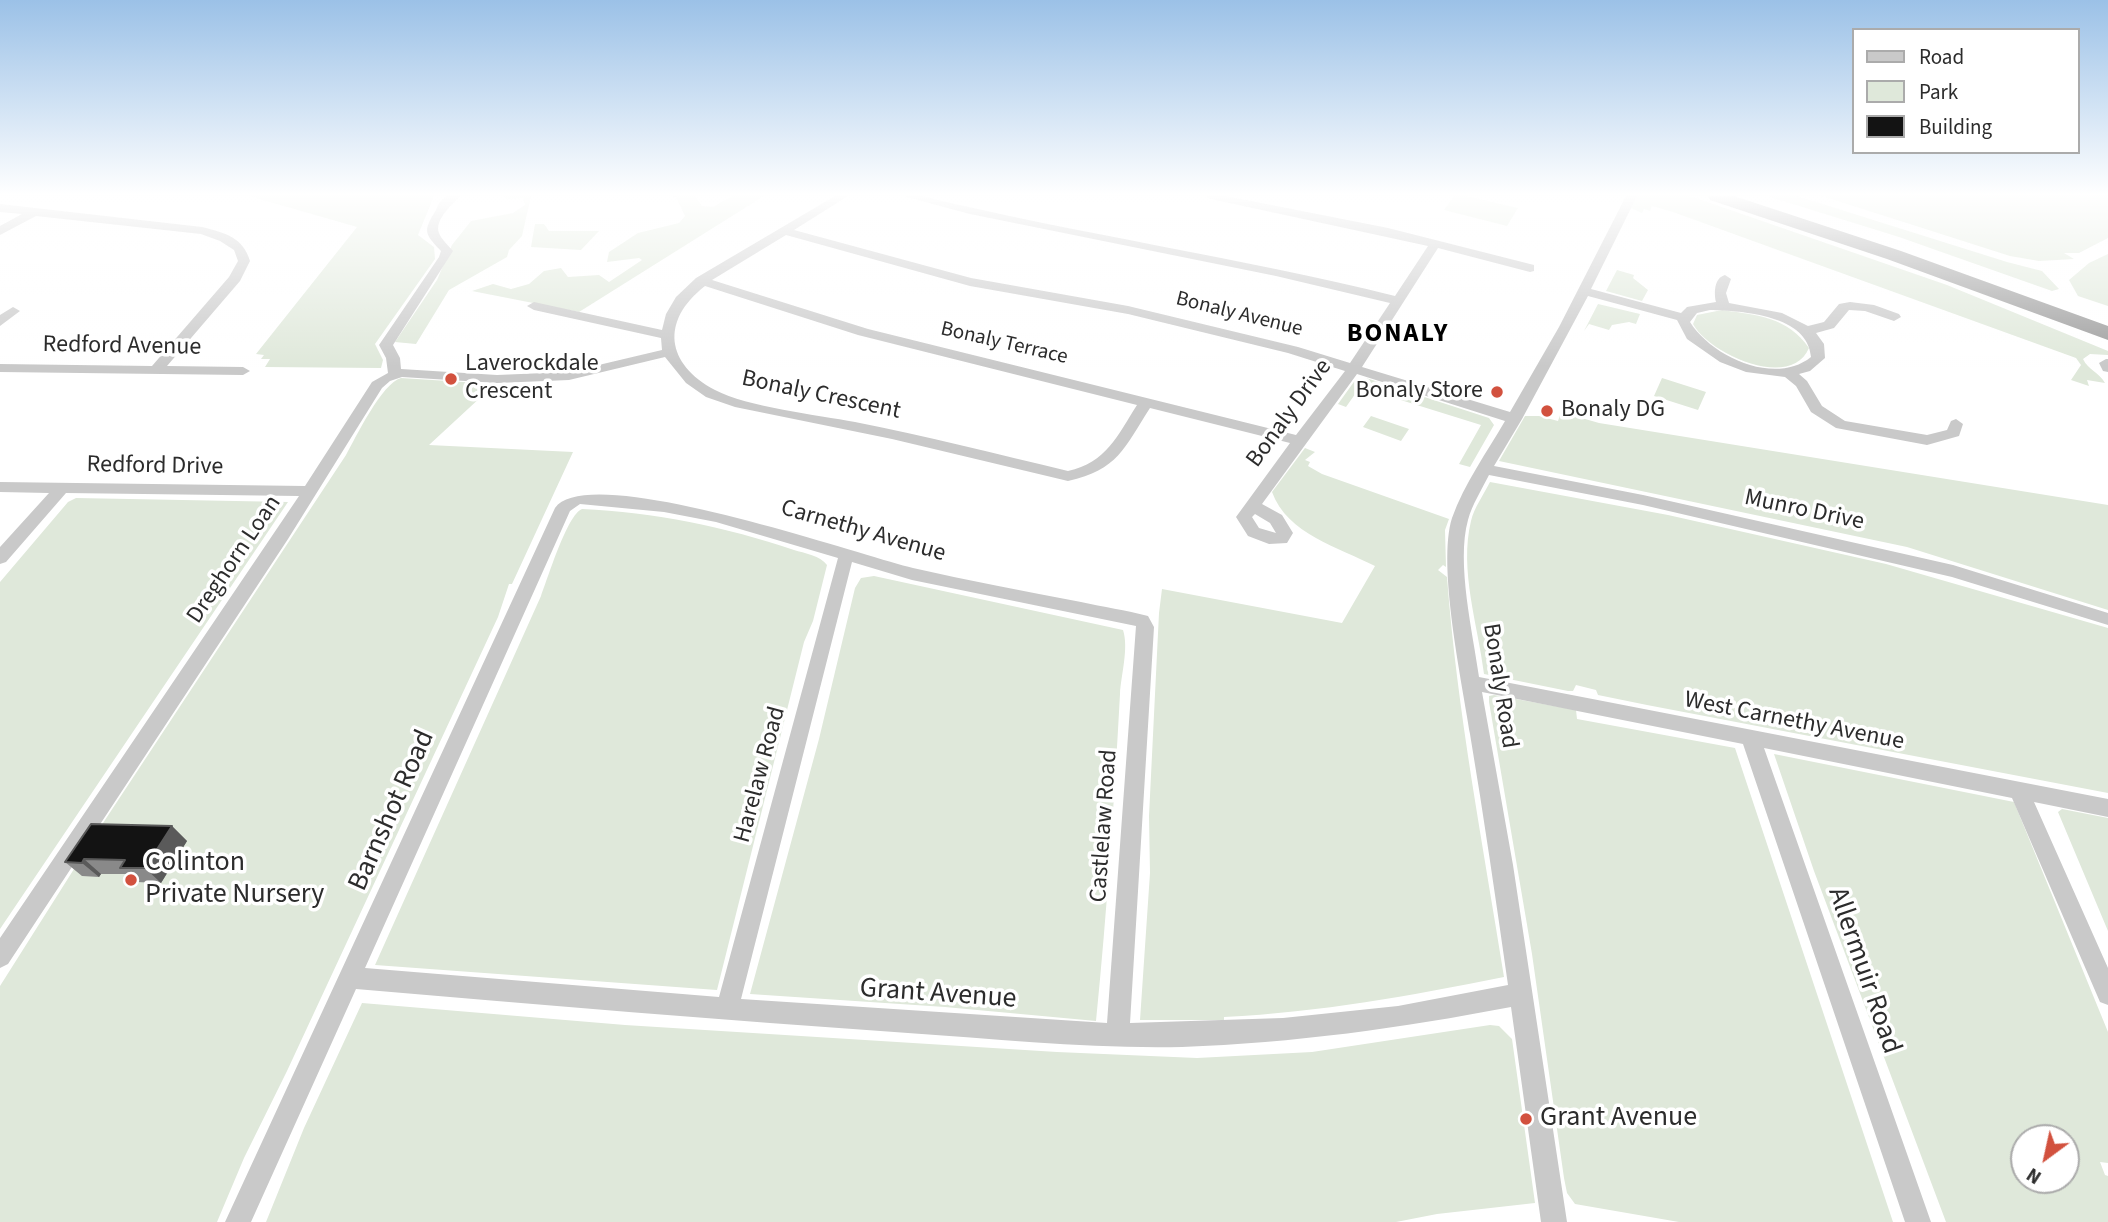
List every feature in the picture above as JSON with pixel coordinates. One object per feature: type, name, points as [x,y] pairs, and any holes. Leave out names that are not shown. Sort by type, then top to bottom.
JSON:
[{"type":"highway","points":[[1888,253],[2108,333]]},
{"type":"highway","points":[[1917,253],[2108,321]]},
{"type":"street","points":[[156,370],[236,278],[244,261],[242,253]]},
{"type":"street","points":[[446,253],[386,345],[393,358],[395,374],[497,379],[547,378],[600,370],[669,352],[667,335],[673,314],[683,297],[701,281],[749,253]]},
{"type":"street","name":"Bonaly Avenue","points":[[865,253],[959,279],[1128,310],[1245,338],[1354,368],[1515,419]]},
{"type":"street","points":[[1186,253],[1398,301]]},
{"type":"street","name":"Bonaly Drive","points":[[1252,507],[1354,368],[1429,253]]},
{"type":"street","points":[[1471,253],[1530,268]]},
{"type":"street","name":"Bonaly Road","points":[[1554,1222],[1471,683],[1458,591],[1457,543],[1460,519],[1485,469],[1515,419],[1603,253]]},
{"type":"street","points":[[1724,306],[1720,293],[1725,279]]},
{"type":"street","name":"Bonaly Terrace","points":[[701,281],[863,332],[1300,440]]},
{"type":"street","points":[[1584,291],[1684,318],[1700,308],[1724,306],[1770,314],[1806,330],[1818,344],[1818,358],[1809,366],[1789,373],[1757,370],[1725,358],[1704,346],[1689,332],[1683,322],[1684,318]]},
{"type":"street","points":[[1806,330],[1827,328],[1836,322],[1844,307],[1849,305],[1862,306],[1894,317]]},
{"type":"street","points":[[541,310],[667,335]]},
{"type":"street","points":[[0,323],[13,311]]},
{"type":"street","name":"Bonaly Crescent","points":[[669,352],[691,380],[711,394],[740,404],[892,434],[1058,475],[1079,474],[1108,462],[1147,401]]},
{"type":"street","name":"Redford Avenue","points":[[0,368],[243,371]]},
{"type":"street","points":[[1789,373],[1807,391],[1816,409],[1841,425],[1927,440],[1954,433],[1956,424]]},
{"type":"street","name":"Dreghorn Loan","points":[[0,957],[310,491],[377,385],[395,374]]},
{"type":"street","name":"Munro Drive","points":[[1485,469],[1643,500],[1953,570],[2108,619]]},
{"type":"street","name":"Redford Drive","points":[[0,487],[310,491]]},
{"type":"street","points":[[0,558],[62,488]]},
{"type":"street","name":"Carnethy Avenue","points":[[570,502],[579,499],[616,501],[717,517],[848,556],[956,584],[1142,621]]},
{"type":"street","name":"Barnshot Road","points":[[238,1222],[563,508],[570,502]]},
{"type":"street","name":"Harelaw Road","points":[[727,1009],[843,564],[848,556]]},
{"type":"street","name":"Castlelaw Road","points":[[1118,1035],[1145,627],[1142,621]]},
{"type":"street","name":"West Carnethy Avenue","points":[[1471,683],[2108,808]]},
{"type":"street","name":"Allermuir Road","points":[[1751,739],[1918,1222]]},
{"type":"street","points":[[2019,790],[2108,993]]},
{"type":"street","name":"Grant Avenue","points":[[350,978],[727,1009],[1118,1035],[1181,1035],[1308,1026],[1398,1017],[1520,995]]},
{"type":"green space","points":[[336,253],[435,253],[435,259],[375,344],[383,360],[381,368],[265,367],[270,359],[261,359],[264,355],[256,354]]},
{"type":"green space","points":[[449,253],[508,253],[507,257],[449,290],[416,344],[395,342],[437,280]]},
{"type":"green space","points":[[609,253],[673,253],[579,312],[472,291],[493,284],[511,289],[529,284],[544,271],[561,268],[568,277],[599,275],[609,282],[642,260],[639,258],[607,262]]},
{"type":"green space","points":[[1786,253],[1855,253],[1947,285],[2108,351],[2108,355],[2090,354],[2083,359],[2105,383],[2087,380],[2089,386],[2071,380],[2081,365],[2076,358]]},
{"type":"green space","points":[[1944,253],[1978,253],[2042,271],[2059,289],[2052,291]]},
{"type":"green space","points":[[2001,253],[2064,253],[2074,259],[2039,261]]},
{"type":"green space","points":[[2108,254],[2108,306],[2078,296],[2069,280],[2089,263]]},
{"type":"green space","points":[[1617,270],[1634,275],[1633,278],[1648,290],[1642,301],[1606,291]]},
{"type":"green space","points":[[1598,304],[1640,314],[1636,324],[1629,322],[1612,325],[1609,330],[1589,324],[1584,331]]},
{"type":"green space","points":[[1722,310],[1771,319],[1791,330],[1809,348],[1800,361],[1786,367],[1769,367],[1732,356],[1715,346],[1693,324],[1697,315]]},
{"type":"green space","points":[[401,378],[495,384],[429,445],[573,452],[512,584],[509,584],[498,617],[244,1158],[217,1222],[0,1222],[0,986],[105,820],[346,455],[378,400]]},
{"type":"green space","points":[[1366,378],[1489,418],[1494,425],[1470,467],[1459,464],[1481,425],[1375,392],[1373,395],[1358,390],[1346,407],[1338,404],[1356,379]]},
{"type":"green space","points":[[1662,378],[1706,392],[1698,410],[1654,396]]},
{"type":"green space","points":[[1561,412],[1599,423],[2108,505],[2108,610],[1907,547],[1499,461],[1525,416],[1558,421]]},
{"type":"green space","points":[[1371,416],[1409,429],[1401,441],[1363,427]]},
{"type":"green space","points":[[1305,448],[1315,452],[1305,460],[1310,462],[1308,466],[1322,474],[1449,519],[1445,530],[1446,567],[1443,565],[1438,570],[1447,577],[1464,727],[1504,977],[1365,1002],[1224,1017],[1224,1020],[1140,1020],[1150,873],[1149,816],[1162,589],[1342,623],[1375,566],[1316,538],[1290,519],[1279,506],[1272,492]]},
{"type":"green space","points":[[1490,482],[1668,515],[1886,564],[2108,628],[2108,793],[1647,705],[1598,695],[1596,690],[1576,685],[1573,691],[1568,691],[1484,674],[1467,559],[1472,516]]},
{"type":"green space","points":[[76,498],[288,502],[0,929],[0,582],[68,502]]},
{"type":"green space","points":[[582,509],[636,513],[716,528],[812,555],[827,565],[813,621],[804,642],[717,990],[375,965],[541,596],[564,534]]},
{"type":"green space","points":[[874,576],[1123,630],[1125,653],[1096,1021],[945,1007],[750,994],[819,739],[855,588],[861,578]]},
{"type":"green space","points":[[1489,696],[1576,710],[1577,719],[1735,748],[1893,1222],[1679,1222],[1575,1204],[1567,1193],[1564,1178],[1532,954],[1489,702]]},
{"type":"green space","points":[[1774,754],[2014,802],[2108,1032],[2108,1163],[2100,1162],[2105,1175],[2108,1176],[2108,1222],[1946,1222],[1814,871]]},
{"type":"green space","points":[[2062,809],[2108,818],[2108,931],[2058,812]]},
{"type":"green space","points":[[362,1003],[625,1025],[1197,1058],[1312,1052],[1490,1025],[1499,1026],[1512,1039],[1535,1203],[1437,1214],[1396,1222],[266,1222],[304,1128]]},
{"type":"building","points":[[91,824],[172,826],[145,868],[120,868],[125,860],[84,859],[82,863],[65,862]]},
{"type":"place","name":"Laverockdale Crescent","points":[[451,379]]},
{"type":"place","name":"Bonaly Store","points":[[1497,392]]},
{"type":"place","name":"Bonaly DG","points":[[1547,411]]},
{"type":"place","name":"Colinton Private Nursery","points":[[131,880]]},
{"type":"place","name":"Grant Avenue","points":[[1526,1119]]},
{"type":"district","name":"BONALY","points":[[1398,335]]}]
